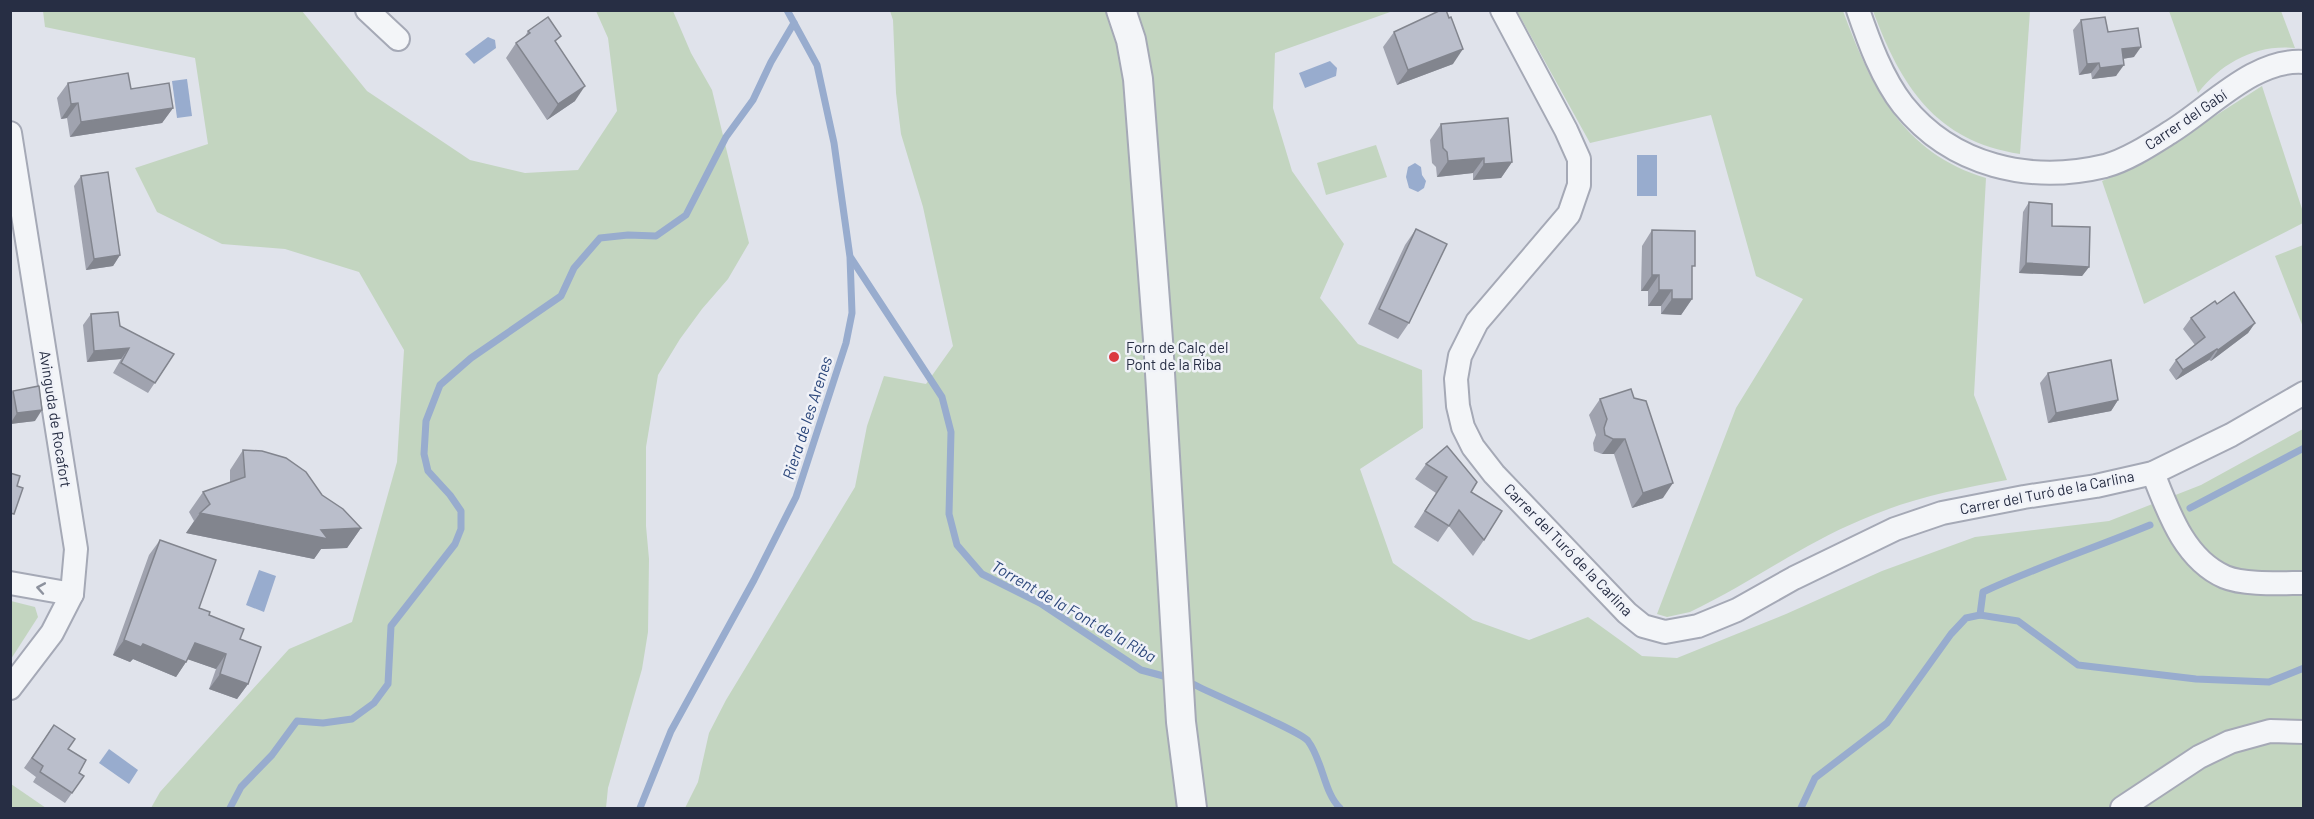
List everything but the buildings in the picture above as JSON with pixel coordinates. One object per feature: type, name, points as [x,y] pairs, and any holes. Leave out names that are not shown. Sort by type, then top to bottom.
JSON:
[{"type":"street","points":[[367,10],[398,39]]},
{"type":"street","points":[[1121,10],[1131,40],[1138,79],[1158,340],[1174,630],[1181,722],[1192,808]]},
{"type":"street","name":"Carrer del Turó de la Carlina","points":[[1502,10],[1579,159],[1579,185],[1569,214],[1477,322],[1460,356],[1456,379],[1458,406],[1463,427],[1473,447],[1494,474],[1627,613],[1643,626],[1665,632],[1698,626],[1737,610],[1794,578],[1895,529],[1942,513],[2096,486],[2152,473],[2231,435],[2304,393]]},
{"type":"street","name":"Carrer del Gabí","points":[[1858,10],[1869,40],[1903,105],[1928,130],[1955,150],[1985,164],[2021,172],[2062,173],[2107,165],[2139,151],[2172,132],[2254,75],[2273,66],[2294,61],[2304,62]]},
{"type":"street","name":"Avinguda de Rocafort","points":[[10,133],[76,549],[72,594],[52,633],[10,688]]},
{"type":"street","points":[[2152,473],[2176,526],[2186,544],[2200,561],[2226,577],[2240,580],[2304,583]]},
{"type":"street","points":[[10,583],[72,594]]},
{"type":"street","points":[[2122,808],[2199,757],[2230,742],[2270,731],[2304,732]]},
{"type":"green space","points":[[43,11],[302,11],[367,91],[470,160],[525,173],[578,170],[617,111],[608,38],[596,11],[673,11],[691,53],[712,90],[749,243],[728,279],[680,339],[658,375],[646,447],[648,632],[642,669],[608,788],[606,808],[151,808],[160,792],[289,649],[352,622],[397,462],[404,350],[359,272],[285,249],[222,244],[157,212],[135,168],[208,144],[195,58],[45,27]]},
{"type":"green space","points":[[890,11],[1393,11],[1275,53],[1273,108],[1292,171],[1344,244],[1320,298],[1358,344],[1422,370],[1423,428],[1360,469],[1393,563],[1473,620],[1529,640],[1588,617],[1642,656],[1677,658],[1786,614],[1882,571],[1975,537],[2109,521],[2201,485],[2303,429],[2303,808],[685,808],[698,782],[709,733],[726,700],[855,487],[867,426],[884,376],[926,384],[953,346],[923,207],[901,134],[896,93],[893,20]]},
{"type":"green space","points":[[1517,11],[1843,11],[1878,90],[1911,134],[1932,152],[1957,167],[1986,178],[1974,395],[2007,480],[1897,506],[1817,541],[1690,612],[1667,617],[1657,614],[1736,408],[1803,299],[1756,276],[1711,115],[1590,143]]},
{"type":"green space","points":[[1873,11],[2030,11],[2020,154],[1990,147],[1965,137],[1925,106],[1909,86],[1896,63]]},
{"type":"green space","points":[[2169,11],[2281,11],[2295,48],[2267,49],[2240,58],[2217,73],[2198,93]]},
{"type":"green space","points":[[2262,86],[2303,212],[2303,223],[2144,304],[2102,181],[2135,167]]},
{"type":"green space","points":[[1376,145],[1387,177],[1326,195],[1317,163]]},
{"type":"green space","points":[[2303,245],[2303,327],[2275,256]]},
{"type":"green space","points":[[11,601],[35,607],[38,617],[11,659]]},
{"type":"green space","points":[[11,784],[46,808],[11,808]]},
{"type":"water","points":[[488,37],[495,40],[496,48],[474,64],[465,54]]},
{"type":"water","points":[[1330,61],[1337,68],[1336,76],[1305,88],[1299,73]]},
{"type":"water","points":[[187,79],[192,116],[177,118],[172,81]]},
{"type":"water","points":[[1637,155],[1657,155],[1657,196],[1637,196]]},
{"type":"water","points":[[1415,163],[1421,167],[1426,181],[1424,188],[1418,192],[1409,188],[1406,177],[1408,167]]},
{"type":"water","points":[[259,570],[276,576],[264,612],[246,605]]},
{"type":"water","points":[[109,749],[138,770],[129,784],[99,763]]},
{"type":"waterway","name":"Riera de les Arenes","points":[[640,808],[671,731],[754,580],[796,497],[846,343],[852,313],[850,257],[834,143],[817,65],[787,10]]},
{"type":"waterway","points":[[230,808],[241,787],[272,755],[297,721],[323,723],[352,719],[374,703],[388,684],[391,626],[455,544],[461,529],[461,511],[428,471],[424,454],[426,421],[440,385],[471,358],[561,296],[574,268],[600,238],[628,235],[656,236],[686,215],[726,137],[753,100],[771,62],[794,23]]},
{"type":"waterway","name":"Torrent de la Font de la Riba","points":[[851,258],[942,397],[951,432],[949,514],[957,545],[982,574],[1040,603],[1141,670],[1171,678]]},
{"type":"waterway","points":[[2190,508],[2304,448]]},
{"type":"waterway","points":[[1980,615],[1983,592],[2150,525]]},
{"type":"waterway","name":"Torrent de la Font de la Riba","points":[[1801,808],[1815,778],[1887,723],[1951,634],[1966,618],[1980,615],[2018,621],[2078,665],[2196,679],[2269,682],[2304,668]]},
{"type":"waterway","name":"Torrent de la Font de la Riba","points":[[1184,682],[1195,685],[1302,736],[1313,749],[1330,794],[1340,808]]},
{"type":"place","name":"Forn de Calç del Pont de la Riba","points":[[1114,357]]}]
